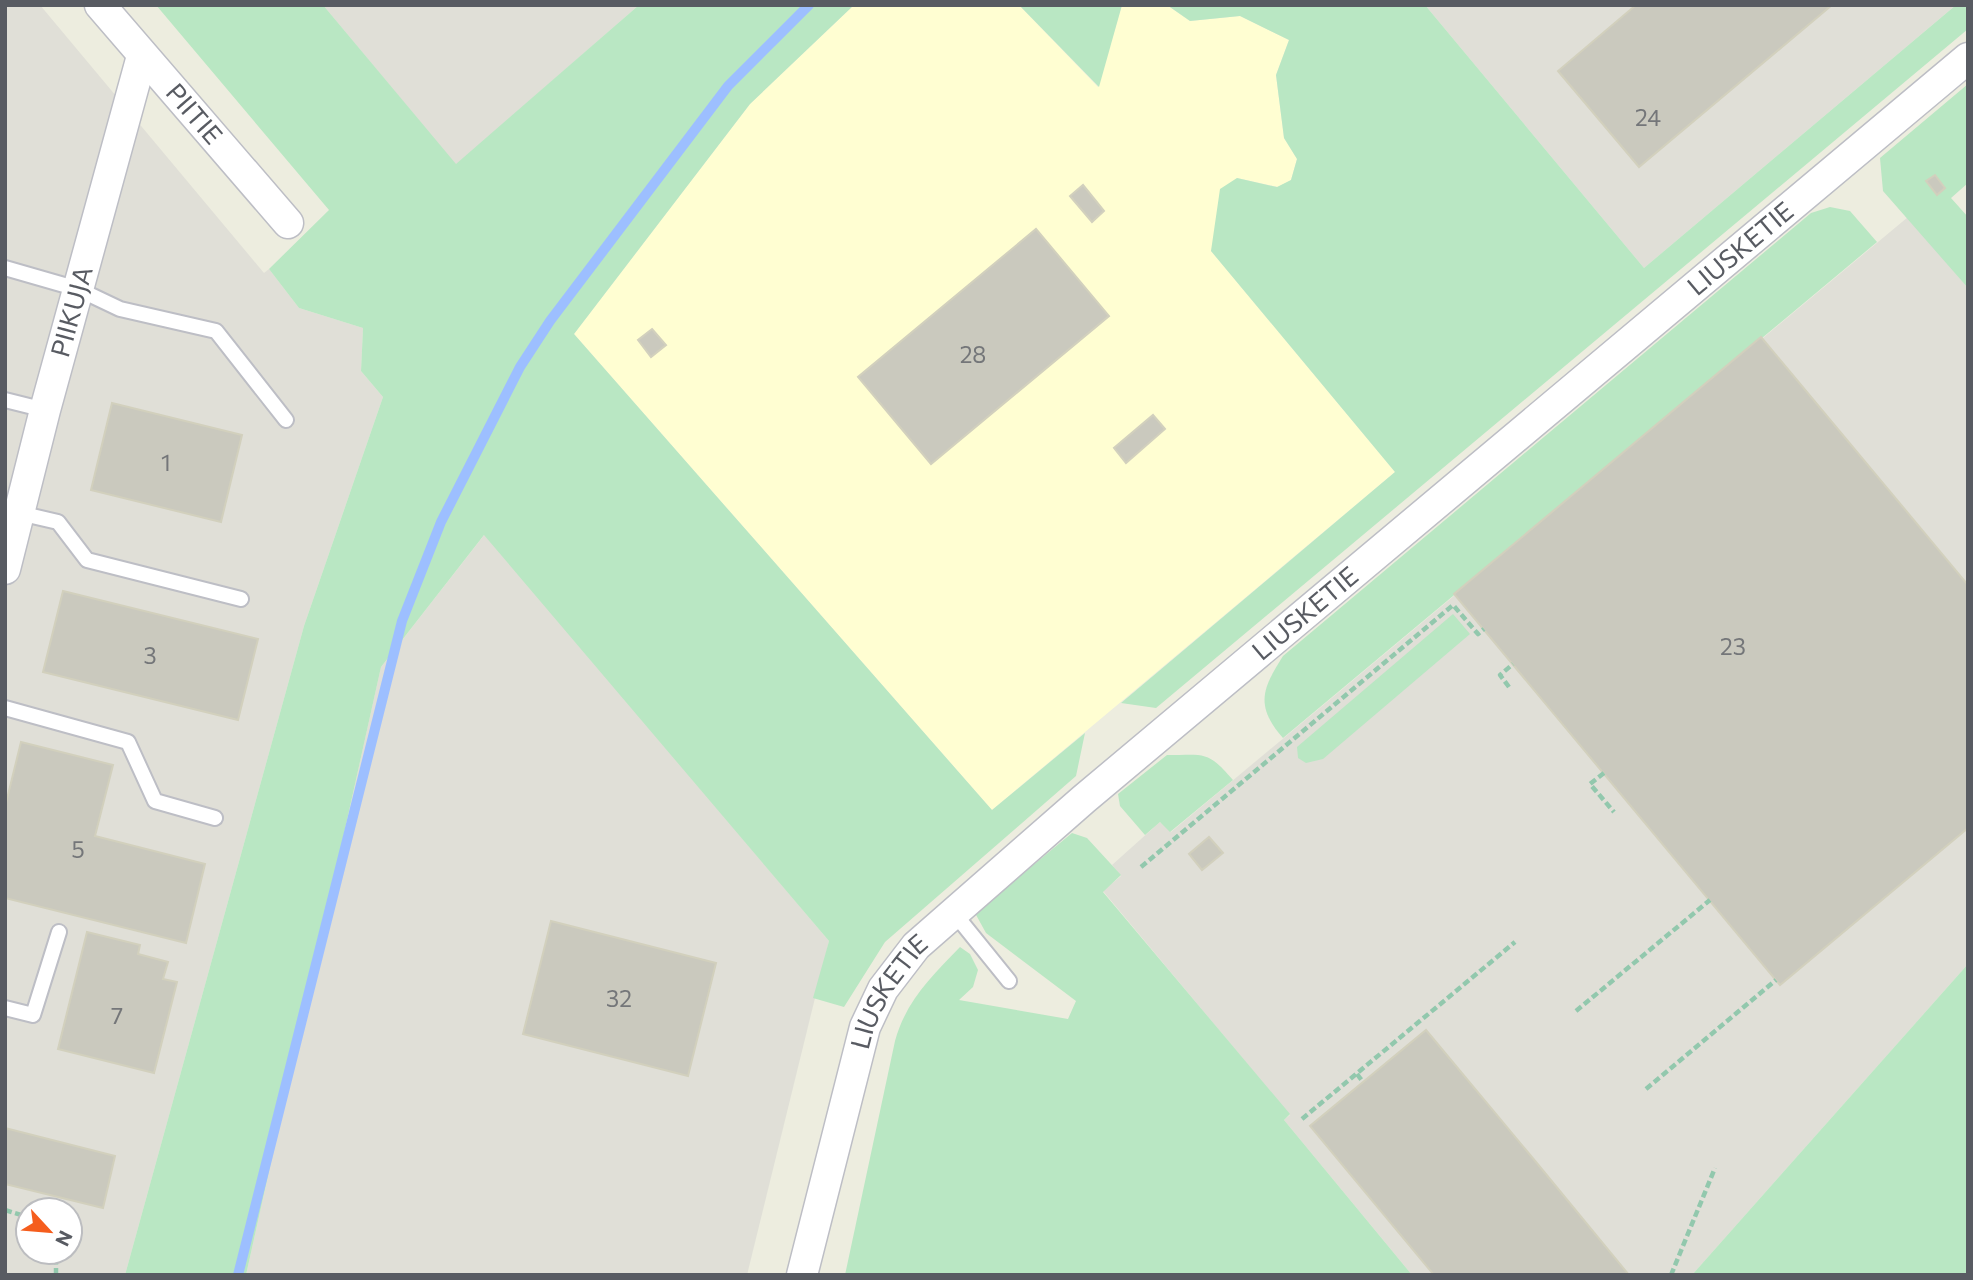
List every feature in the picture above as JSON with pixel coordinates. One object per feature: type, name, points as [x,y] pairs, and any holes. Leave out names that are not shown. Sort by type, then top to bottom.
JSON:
[{"type":"street","name":"PIITIE","points":[[100,5],[142,57],[288,223]]},
{"type":"street","name":"PIIKUJA","points":[[5,569],[45,410],[142,57]]},
{"type":"street","name":"LIUSKETIE","points":[[802,1275],[865,1027],[883,989],[916,946],[1084,799],[1968,58]]},
{"type":"lane","points":[[5,268],[78,289],[120,309],[216,331],[286,420]]},
{"type":"lane","points":[[5,400],[45,410]]},
{"type":"lane","points":[[19,513],[58,522],[87,559],[241,599]]},
{"type":"lane","points":[[5,708],[128,742],[155,801],[215,818]]},
{"type":"lane","points":[[954,913],[1009,981]]},
{"type":"lane","points":[[5,1008],[33,1015],[59,932]]},
{"type":"path","points":[[1141,867],[1453,605],[1478,634],[1483,629]]},
{"type":"path","points":[[1509,687],[1500,675],[1513,664]]},
{"type":"path","points":[[1604,773],[1590,784],[1614,812]]},
{"type":"path","points":[[1576,1012],[1710,900]]},
{"type":"path","points":[[1302,1119],[1515,942]]},
{"type":"path","points":[[1646,1089],[1776,980]]},
{"type":"path","points":[[1357,1074],[1363,1082]]},
{"type":"path","points":[[1671,1275],[1715,1168]]},
{"type":"shaded area","points":[[5,5],[40,5],[264,273],[269,269],[299,308],[363,328],[361,371],[383,397],[304,626],[125,1275],[5,1275]]},
{"type":"shaded area","points":[[156,5],[323,5],[456,164],[639,5],[854,5],[750,104],[574,334],[992,810],[1085,733],[1076,776],[885,942],[844,1007],[813,998],[829,941],[484,535],[381,667],[246,1275],[125,1275],[304,626],[383,397],[361,371],[363,328],[299,308],[269,269],[329,210]]},
{"type":"shaded area","points":[[323,5],[639,5],[456,165]]},
{"type":"shaded area","points":[[854,5],[1019,5],[1098,87],[1122,5],[1167,5],[1190,21],[1240,16],[1289,40],[1276,75],[1284,138],[1297,159],[1291,180],[1278,187],[1237,178],[1211,251],[1395,472],[992,810],[574,334],[750,104]]},
{"type":"shaded area","points":[[1019,5],[1122,5],[1099,87]]},
{"type":"shaded area","points":[[1167,5],[1425,5],[1644,268],[1956,5],[1968,5],[1968,29],[1156,708],[1121,703],[1395,472],[1211,251],[1220,189],[1237,178],[1277,187],[1291,180],[1297,159],[1284,138],[1276,75],[1289,40],[1240,16],[1190,21]]},
{"type":"shaded area","points":[[1425,5],[1956,5],[1644,268]]},
{"type":"shaded area","points":[[1968,84],[1968,183],[1951,198],[1968,217],[1968,288],[1883,191],[1880,158]]},
{"type":"shaded area","points":[[1830,207],[1850,211],[1877,242],[1283,738],[1268,716],[1265,697],[1270,678],[1283,656],[1811,213]]},
{"type":"shaded area","points":[[1908,217],[1968,288],[1968,964],[1692,1275],[1412,1275],[1284,1120],[1290,1115],[1103,891],[1121,876],[1112,865],[1160,822],[1171,832]]},
{"type":"shaded area","points":[[485,534],[829,941],[747,1275],[246,1275],[381,667]]},
{"type":"shaded area","points":[[1453,614],[1470,634],[1323,759],[1306,763],[1298,758],[1297,747]]},
{"type":"shaded area","points":[[1167,755],[1204,756],[1217,763],[1233,780],[1170,832],[1160,822],[1145,835],[1120,806],[1118,794]]},
{"type":"shaded area","points":[[1072,833],[1087,838],[1121,875],[1103,892],[1290,1114],[1284,1120],[1412,1275],[845,1275],[895,1041],[906,1014],[930,979],[960,947],[970,954],[978,970],[973,987],[959,1000],[1068,1019],[1076,1001],[986,933],[975,913]]},
{"type":"shaded area","points":[[1968,964],[1968,1275],[1692,1275]]},
{"type":"building","points":[[1636,5],[1832,5],[1639,167],[1558,71]]},
{"type":"building","points":[[1935,175],[1945,188],[1937,195],[1926,181]]},
{"type":"building","points":[[1083,185],[1104,211],[1092,222],[1070,196]]},
{"type":"building","points":[[1036,229],[1109,316],[931,464],[858,377]]},
{"type":"building","points":[[652,329],[666,345],[651,357],[638,340]]},
{"type":"building","points":[[1761,337],[1968,585],[1968,828],[1780,985],[1454,594]]},
{"type":"building","points":[[112,403],[242,435],[221,522],[91,490]]},
{"type":"building","points":[[1153,415],[1165,429],[1126,463],[1114,448]]},
{"type":"building","points":[[63,591],[258,639],[238,720],[43,672]]},
{"type":"building","points":[[21,742],[113,765],[95,836],[205,864],[186,943],[5,898],[5,807]]},
{"type":"building","points":[[1209,837],[1223,853],[1202,870],[1189,854]]},
{"type":"building","points":[[551,921],[716,963],[688,1076],[523,1034]]},
{"type":"building","points":[[87,932],[140,945],[138,954],[168,962],[163,979],[177,982],[154,1073],[58,1049]]},
{"type":"building","points":[[1426,1030],[1629,1275],[1434,1275],[1310,1126]]},
{"type":"building","points":[[5,1128],[115,1156],[103,1208],[84,1203],[84,1196],[54,1196],[5,1184]]},
{"type":"waterway","points":[[238,1275],[402,621],[441,522],[520,367],[550,321],[728,86],[809,5]]}]
